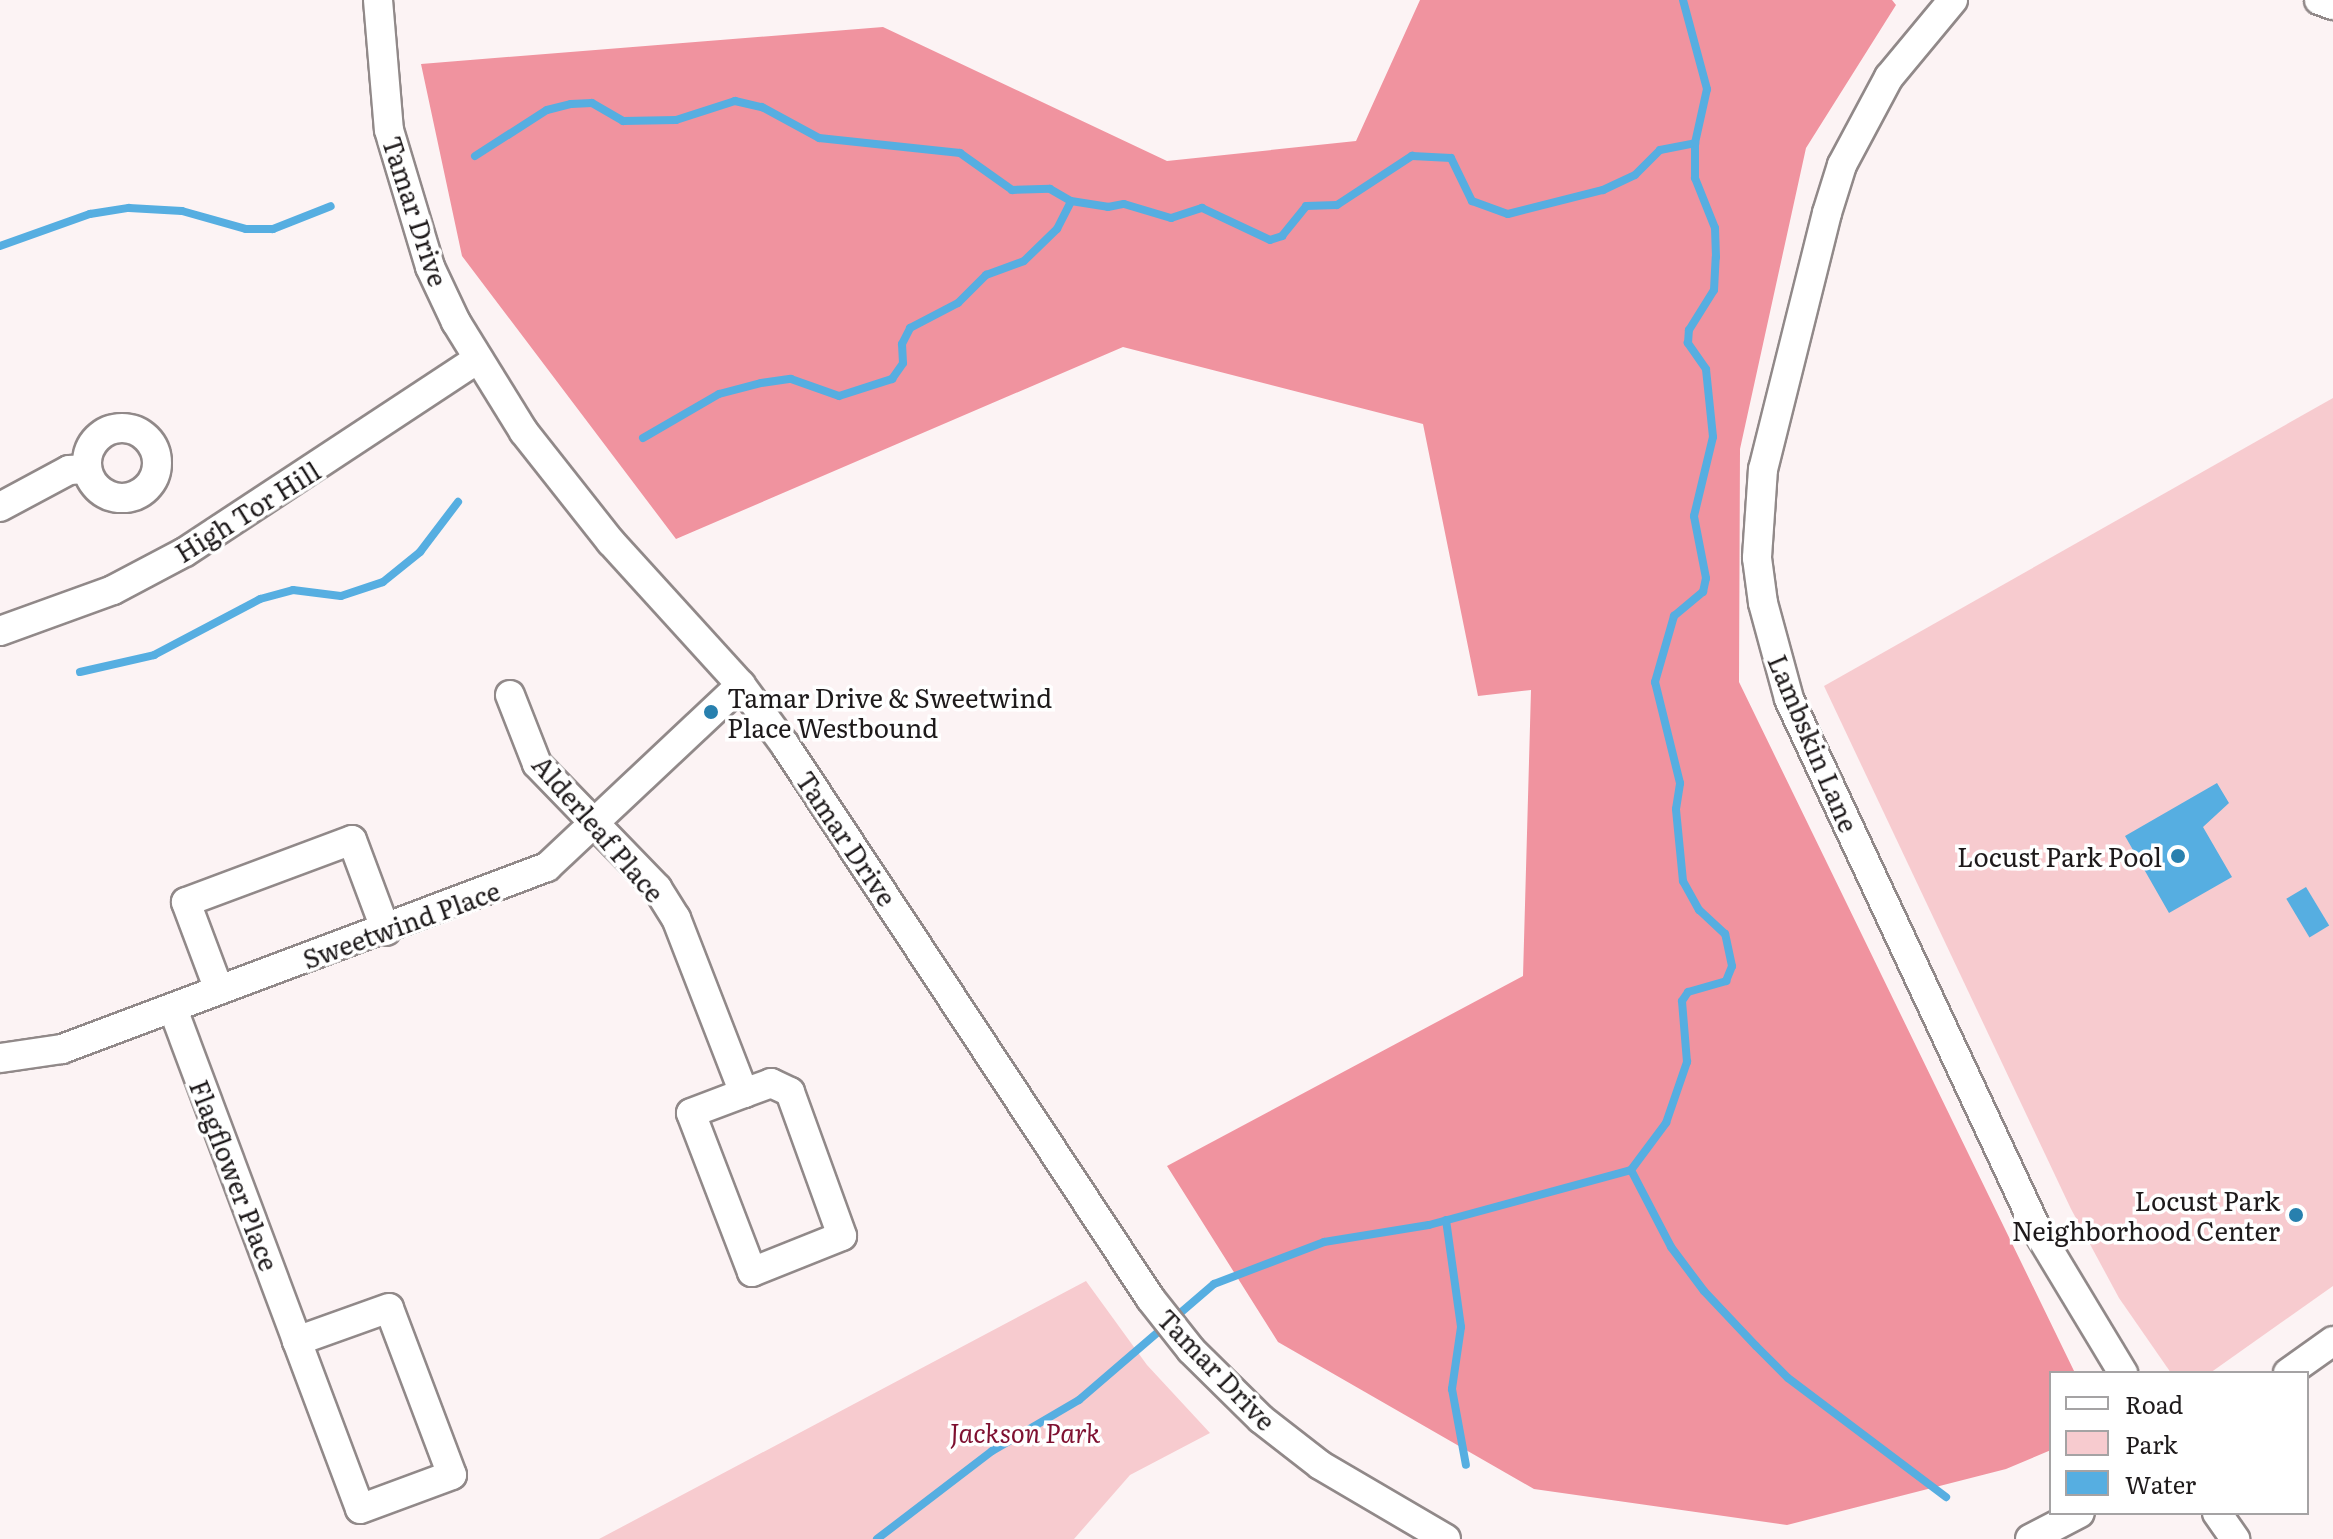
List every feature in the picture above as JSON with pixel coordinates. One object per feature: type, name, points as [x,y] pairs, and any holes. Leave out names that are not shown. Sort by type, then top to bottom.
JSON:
[{"type":"street","name":"Tamar Drive","points":[[378,0],[389,130],[430,267],[478,359],[562,484],[741,685],[1150,1298],[1191,1350],[1261,1419],[1320,1465],[1446,1539]]},
{"type":"street","name":"Lambskin Lane","points":[[1953,0],[1889,77],[1842,165],[1827,213],[1763,469],[1757,558],[1763,603],[1789,699],[2038,1232],[2122,1371]]},
{"type":"street","points":[[2319,0],[2333,5]]},
{"type":"street","name":"High Tor Hill","points":[[0,631],[113,590],[185,552],[478,359]]},
{"type":"street","points":[[0,507],[53,477],[87,469]]},
{"type":"street","name":"Sweetwind Place","points":[[0,1058],[62,1049],[386,931],[547,867],[596,824],[639,777],[741,685]]},
{"type":"street","name":"Alderleaf Place","points":[[510,695],[537,764],[657,888],[676,918],[744,1093]]},
{"type":"street","points":[[219,990],[186,902],[352,840],[386,931]]},
{"type":"street","name":"Flagflower Place","points":[[173,1009],[297,1341],[360,1509],[452,1475],[389,1308],[297,1341]]},
{"type":"street","points":[[771,1083],[790,1092],[842,1236],[752,1272],[691,1113],[744,1093],[771,1083]]},
{"type":"street","points":[[2291,1371],[2333,1341]]},
{"type":"street","points":[[2030,1539],[2076,1515]]},
{"type":"street","points":[[2218,1515],[2235,1539]]},
{"type":"green space","points":[[2333,398],[2333,1286],[2213,1371],[2170,1371],[2119,1298],[2071,1209],[1824,686]]},
{"type":"green space","name":"Jackson Park","points":[[1086,1281],[1147,1365],[1210,1433],[1130,1475],[1074,1539],[599,1539]]},
{"type":"shaded area","points":[[1420,0],[1892,0],[1896,5],[1806,148],[1740,449],[1739,682],[2074,1371],[2049,1371],[2049,1451],[2006,1469],[1787,1525],[1534,1489],[1278,1342],[1167,1166],[1523,976],[1531,690],[1478,696],[1423,424],[1123,347],[676,539],[462,256],[421,64],[883,27],[1167,161],[1356,141]]},
{"type":"water","name":"Locust Park Pool","points":[[2217,783],[2229,803],[2203,827],[2232,877],[2169,913],[2125,836]]},
{"type":"water","points":[[2306,887],[2329,926],[2309,937],[2286,899]]},
{"type":"waterway","points":[[877,1539],[992,1451],[1079,1400],[1214,1284],[1324,1242],[1429,1225],[1631,1170],[1666,1123],[1687,1062],[1682,1001],[1688,992],[1726,981],[1732,966],[1725,934],[1699,910],[1683,881],[1676,809],[1680,783],[1655,682],[1674,616],[1703,592],[1706,578],[1694,516],[1713,437],[1706,369],[1688,343],[1689,330],[1714,290],[1716,257],[1715,228],[1695,178],[1695,143],[1707,89],[1683,0]]},
{"type":"waterway","points":[[475,156],[547,110],[571,104],[592,103],[623,121],[676,120],[735,101],[762,107],[819,138],[960,153],[1012,190],[1050,189],[1071,201],[1108,207],[1124,204],[1171,218],[1202,208],[1270,240],[1282,236],[1306,206],[1337,205],[1412,156],[1451,158],[1472,201],[1508,214],[1603,190],[1635,175],[1660,150],[1695,143]]},
{"type":"waterway","points":[[643,438],[719,394],[761,383],[791,379],[839,396],[892,379],[903,363],[902,344],[910,328],[958,303],[986,275],[1024,261],[1057,229],[1071,201]]},
{"type":"waterway","points":[[0,246],[90,214],[129,208],[182,211],[246,229],[273,229],[331,206]]},
{"type":"waterway","points":[[80,672],[154,655],[260,599],[293,590],[341,596],[383,582],[420,552],[458,502]]},
{"type":"waterway","points":[[1631,1170],[1671,1247],[1704,1291],[1756,1346],[1788,1378],[1946,1497]]},
{"type":"waterway","points":[[1446,1220],[1461,1327],[1452,1389],[1466,1465]]},
{"type":"place","name":"Tamar Drive & Sweetwind Place Westbound","points":[[711,712]]},
{"type":"place","name":"Locust Park Pool","points":[[2178,856]]},
{"type":"place","name":"Locust Park Neighborhood Center","points":[[2296,1215]]}]
